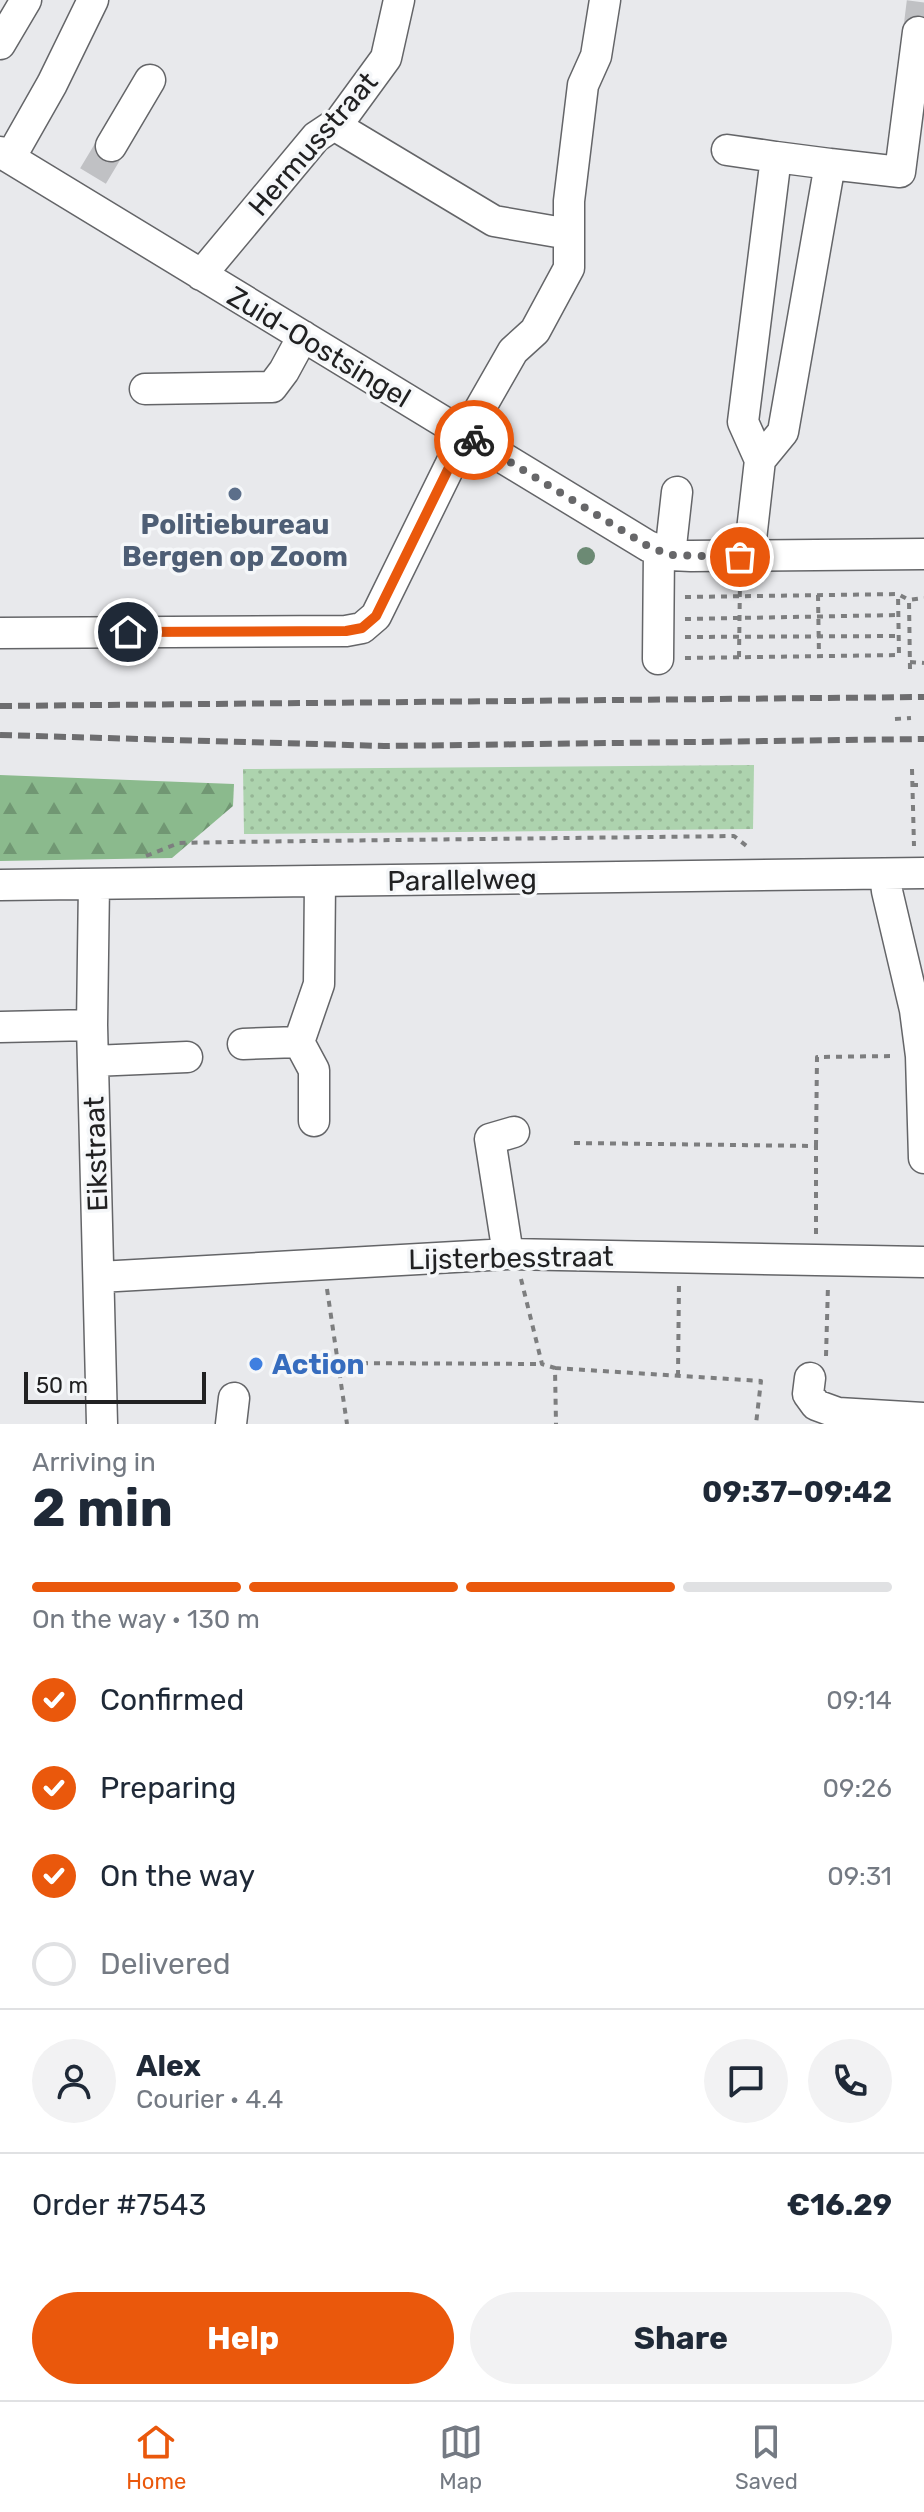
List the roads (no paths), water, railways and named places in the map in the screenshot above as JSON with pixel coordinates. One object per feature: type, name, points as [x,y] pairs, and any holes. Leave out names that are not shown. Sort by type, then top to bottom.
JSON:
[{"type":"street","points":[[0,44],[26,0]]},
{"type":"street","points":[[5,155],[52,84],[93,0]]},
{"type":"street","name":"Hermusstraat","points":[[201,275],[316,137],[340,121],[386,58],[399,0]]},
{"type":"street","points":[[0,633],[346,631],[362,628],[376,616],[465,435],[513,351],[535,331],[569,268],[569,201],[583,85],[596,56],[605,0]]},
{"type":"street","points":[[727,150],[900,172],[918,32]]},
{"type":"street","points":[[111,146],[150,80]]},
{"type":"street","points":[[334,125],[494,221],[569,234]]},
{"type":"street","name":"Zuid-Oostsingel","points":[[5,155],[86,188],[201,275],[665,553],[745,557],[924,554]]},
{"type":"street","points":[[760,460],[743,422],[776,157]]},
{"type":"street","points":[[745,557],[760,460],[783,432],[830,164]]},
{"type":"street","points":[[145,389],[272,387],[303,336]]},
{"type":"street","points":[[658,628],[665,553],[677,492]]},
{"type":"street","name":"Parallelweg","points":[[0,885],[924,873]]},
{"type":"street","points":[[885,875],[915,1010],[921,1056],[924,1158]]},
{"type":"street","points":[[314,1121],[314,1070],[299,1042],[319,984],[320,882]]},
{"type":"street","name":"Eikstraat","points":[[94,884],[92,1025],[102,1424]]},
{"type":"street","points":[[0,1027],[92,1025]]},
{"type":"street","points":[[243,1044],[299,1042]]},
{"type":"street","points":[[93,1061],[187,1057]]},
{"type":"street","points":[[511,1254],[490,1139],[514,1132]]},
{"type":"street","name":"Lijsterbesstraat","points":[[99,1277],[511,1254],[924,1262]]},
{"type":"street","points":[[810,1378],[808,1394],[816,1405],[838,1413],[924,1418]]},
{"type":"tunnel","points":[[918,32],[922,0]]},
{"type":"tunnel","points":[[93,176],[111,146]]},
{"type":"railway","points":[[0,706],[924,697]]},
{"type":"railway","points":[[0,735],[384,746],[924,739]]},
{"type":"place","name":"Politiebureau Bergen op Zoom","points":[[235,494]]},
{"type":"place","name":"Action","points":[[256,1364]]}]
